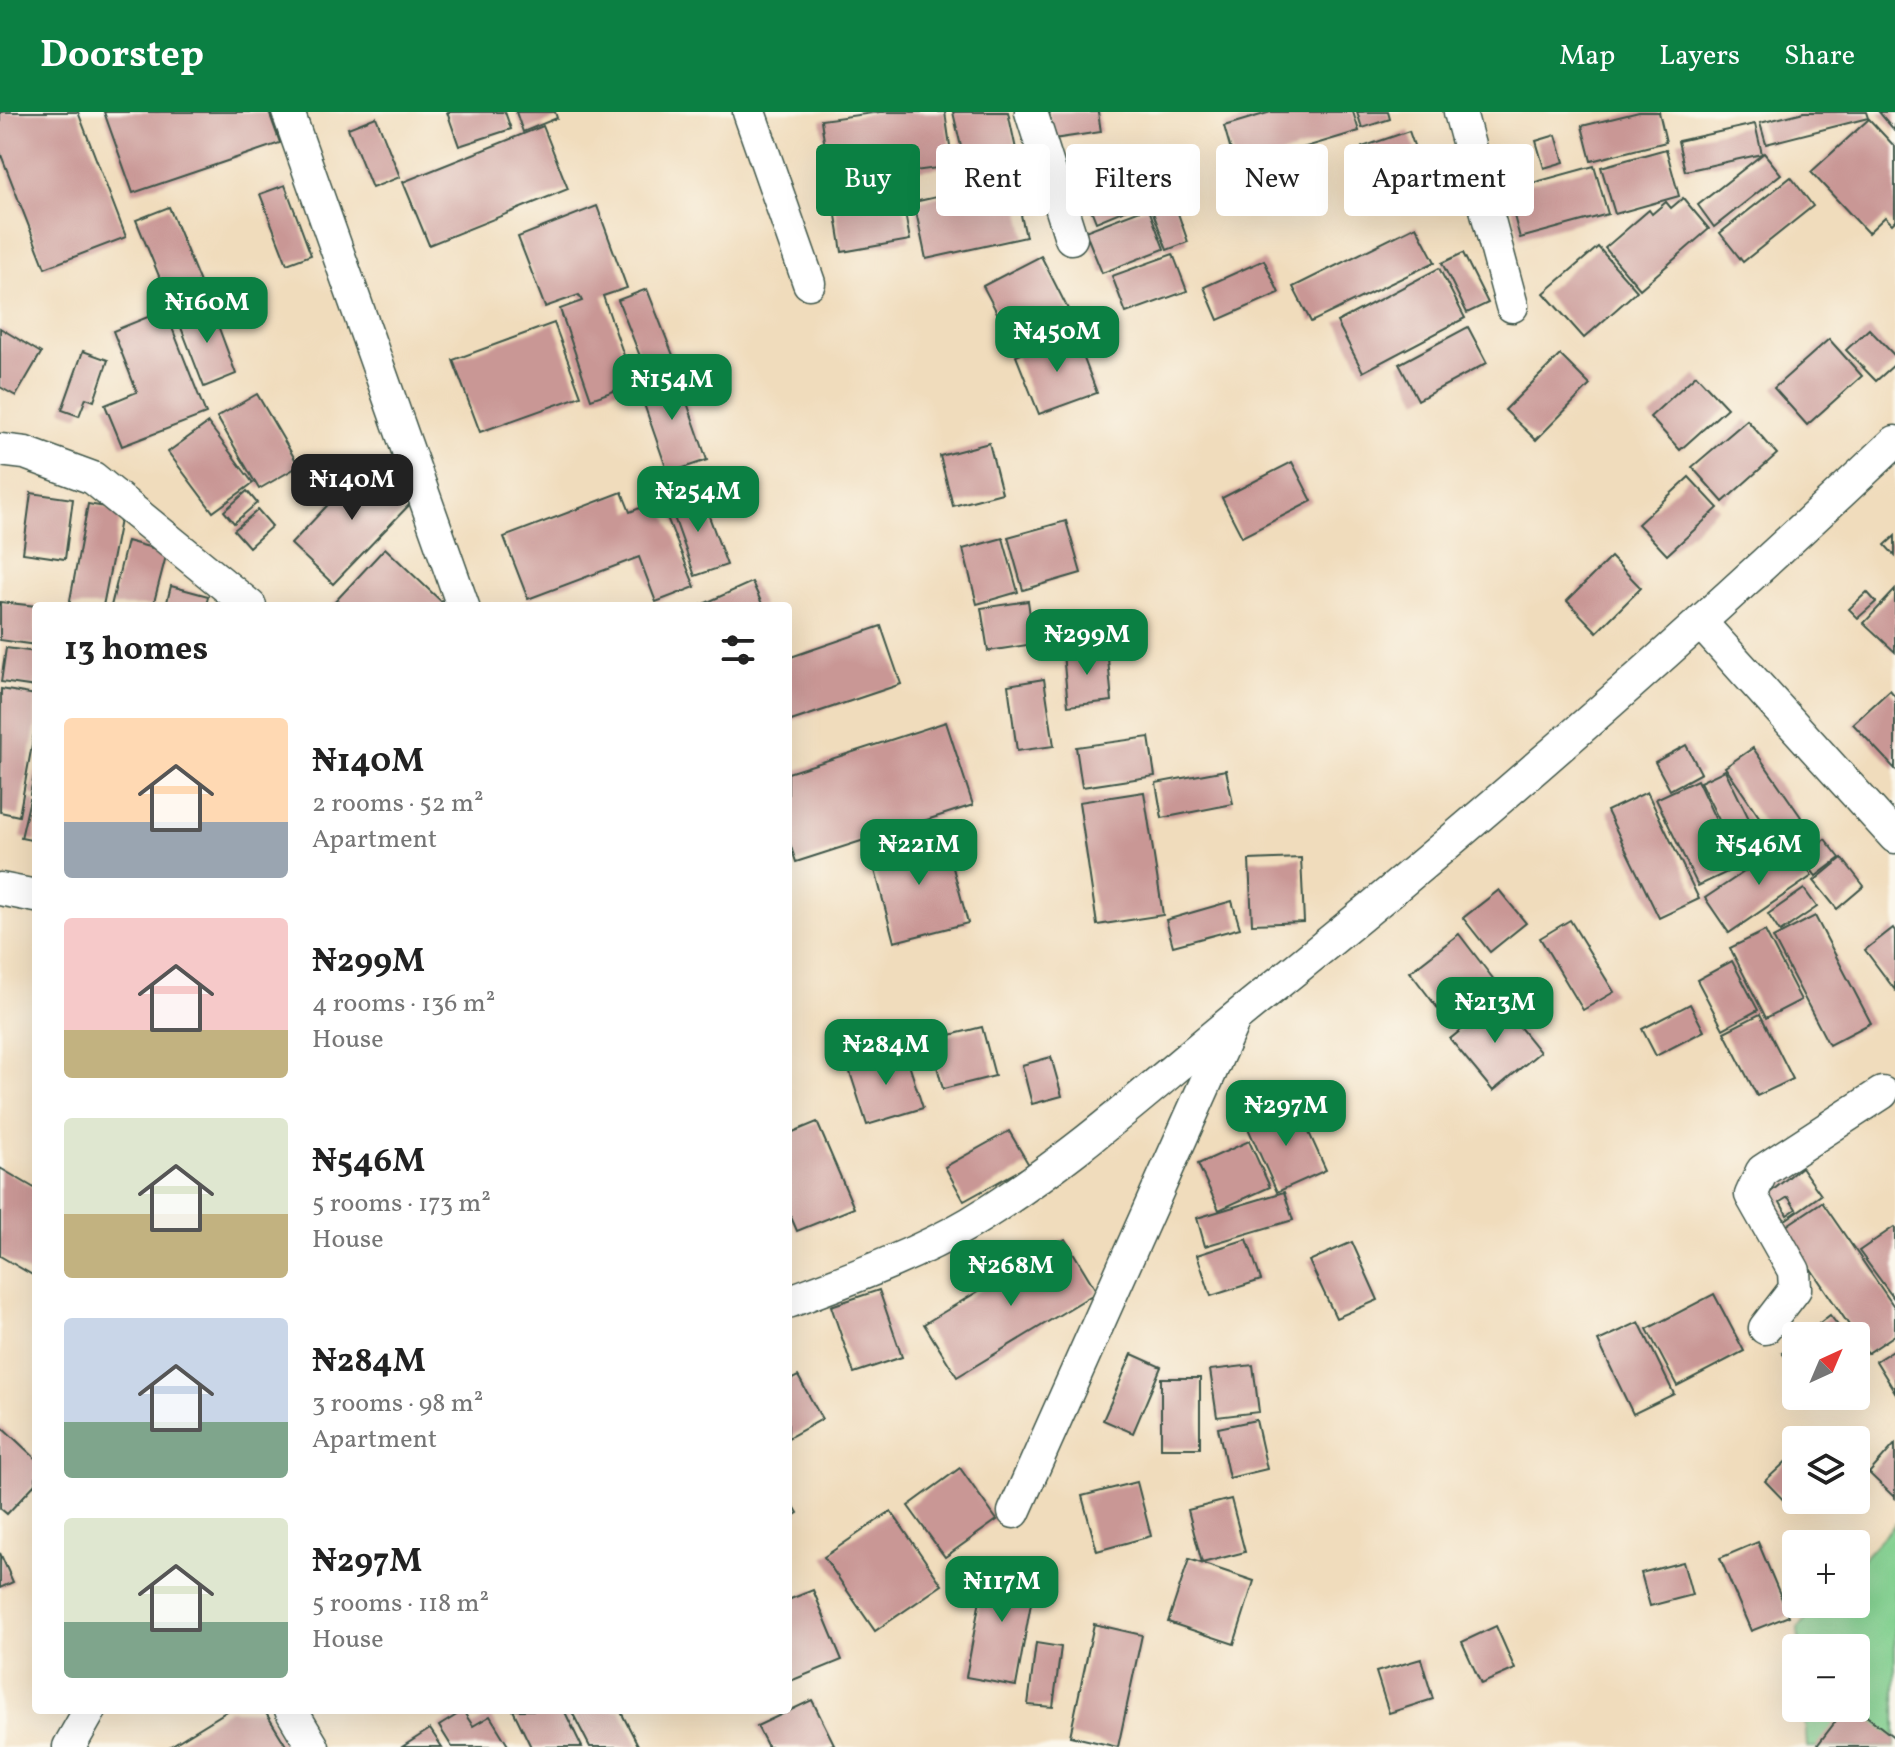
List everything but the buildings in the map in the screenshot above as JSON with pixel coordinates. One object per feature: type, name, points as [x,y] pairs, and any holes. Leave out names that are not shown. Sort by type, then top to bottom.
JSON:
[{"type":"street","points":[[288,112],[462,602]]},
{"type":"street","points":[[749,112],[809,283]]},
{"type":"street","points":[[1031,112],[1071,238]]},
{"type":"street","points":[[1460,112],[1512,306]]},
{"type":"street","points":[[792,1301],[858,1276],[968,1224],[1049,1168],[1374,907],[1701,623],[1895,442]]},
{"type":"street","points":[[0,450],[25,453],[93,478],[245,602]]},
{"type":"street","points":[[1701,623],[1895,837]]},
{"type":"street","points":[[0,889],[32,895]]},
{"type":"street","points":[[1014,1512],[1235,1017]]},
{"type":"street","points":[[1765,1328],[1795,1289],[1794,1271],[1751,1195],[1762,1171],[1891,1096]]},
{"type":"street","points":[[69,1747],[88,1714]]},
{"type":"street","points":[[293,1714],[313,1747]]},
{"type":"green space","points":[[1895,1524],[1895,1747],[1807,1747],[1805,1722],[1870,1722],[1870,1634],[1798,1634],[1798,1628],[1807,1618],[1870,1618],[1870,1551]]}]
